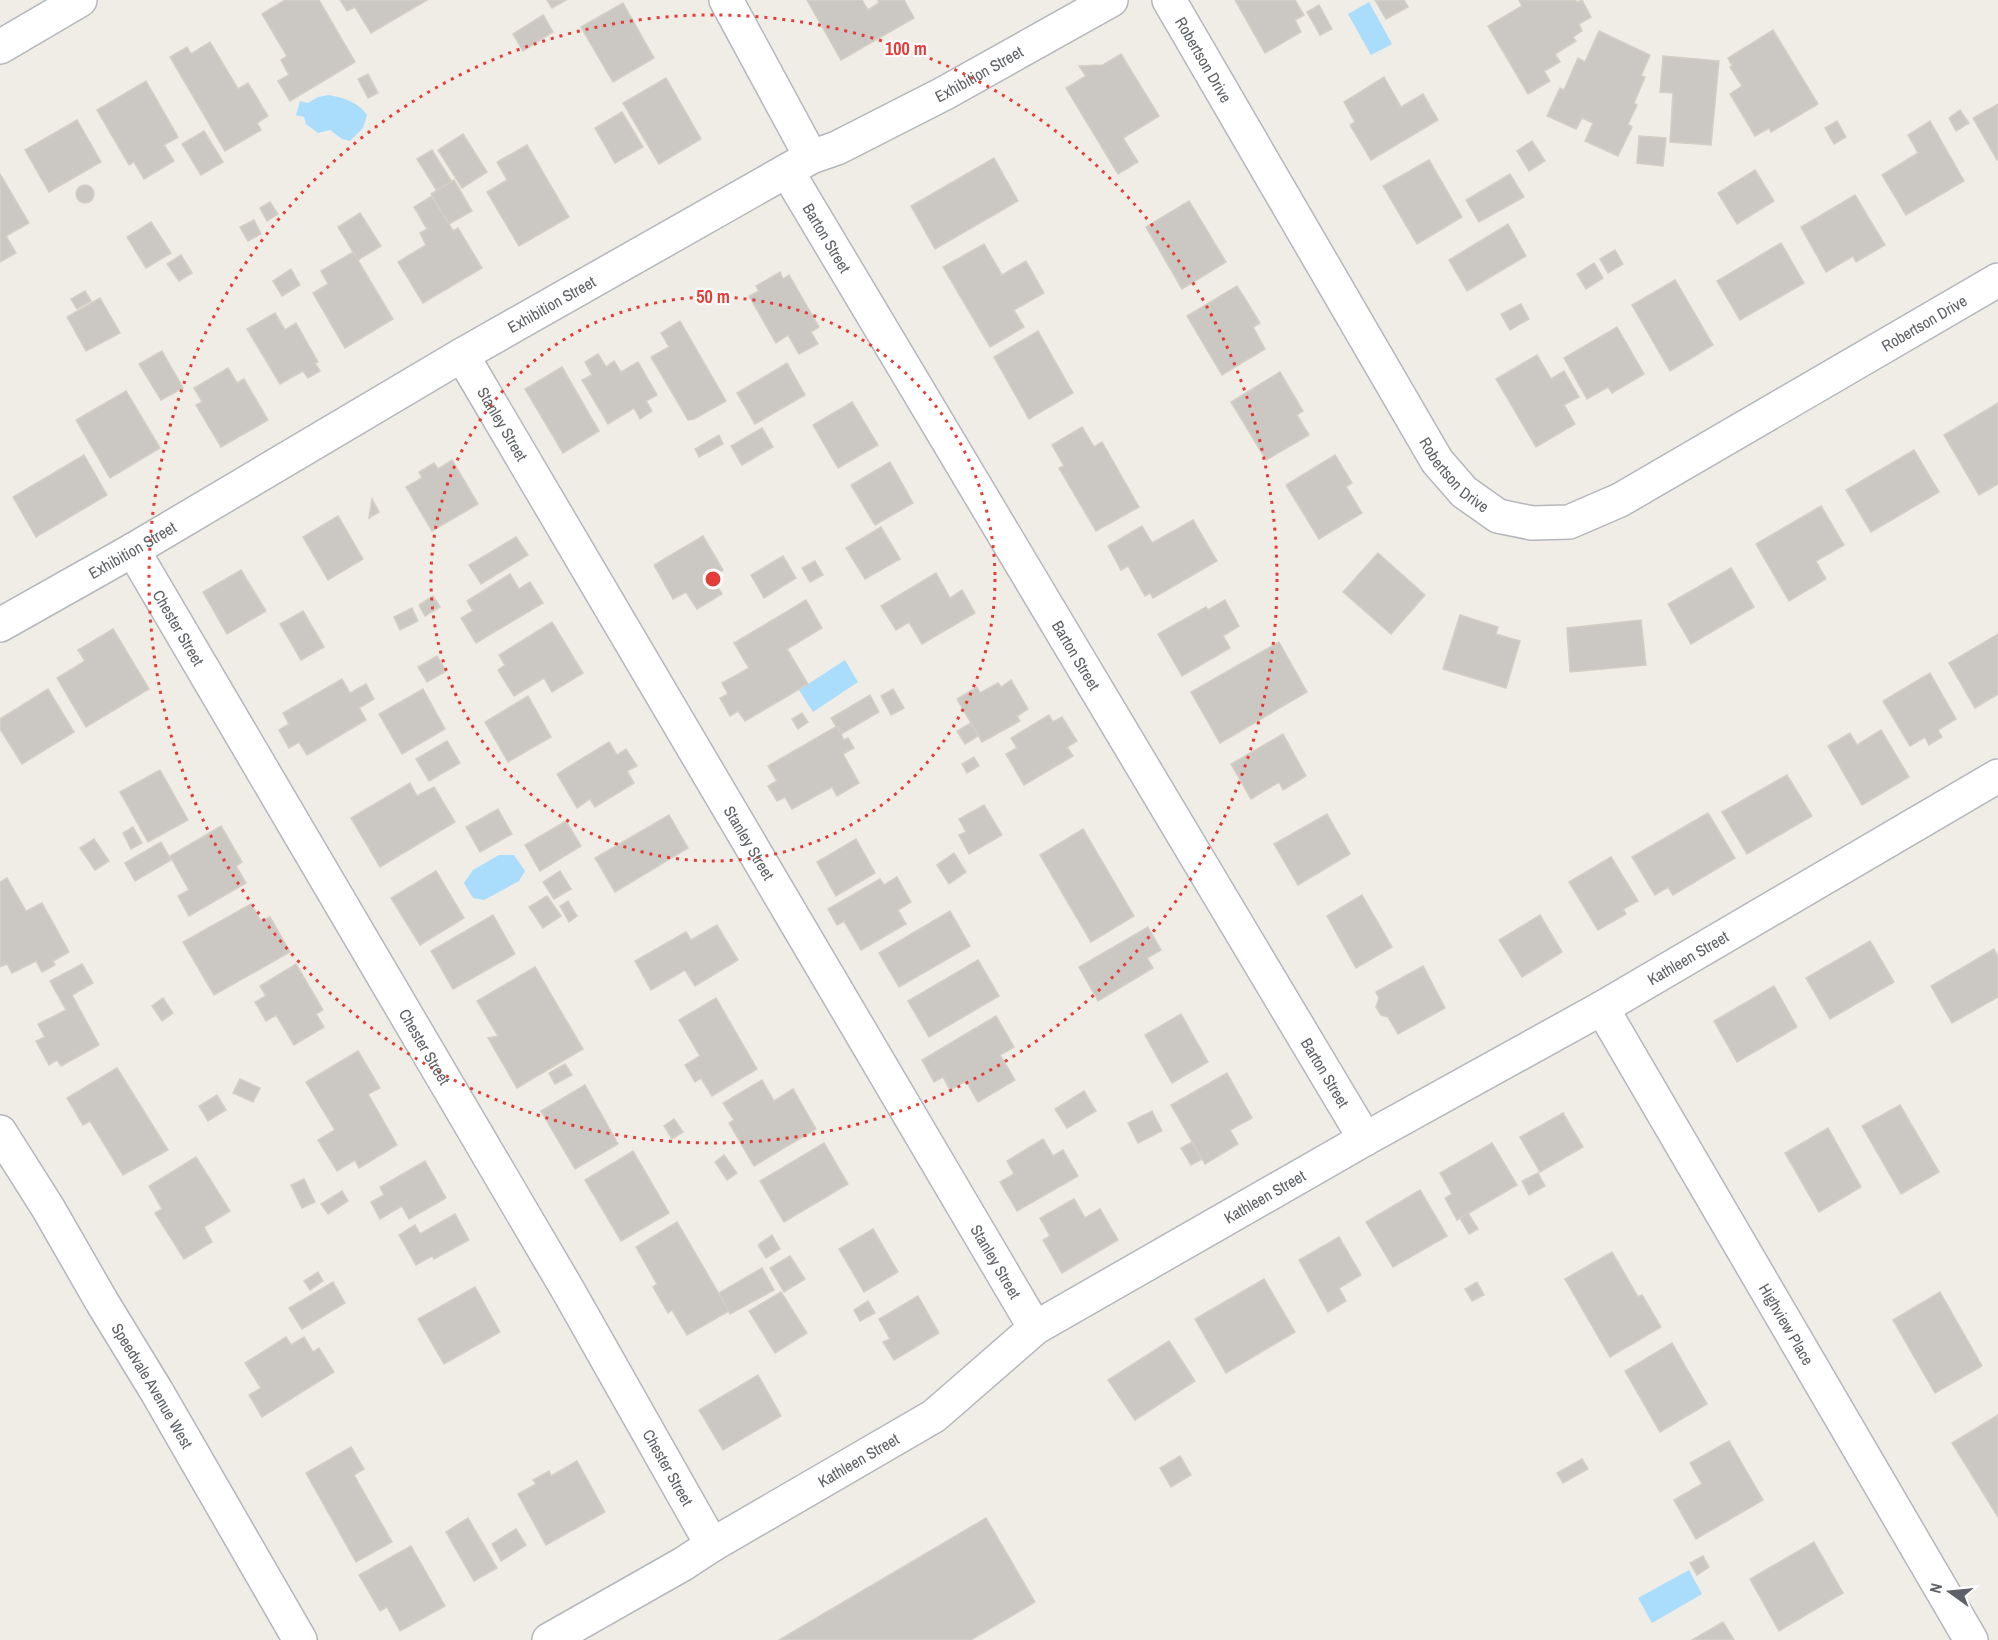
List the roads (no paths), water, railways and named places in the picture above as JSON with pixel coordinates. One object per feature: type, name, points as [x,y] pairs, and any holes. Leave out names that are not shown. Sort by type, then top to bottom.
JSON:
[{"type":"street","points":[[0,47],[80,0]]},
{"type":"street","name":"Barton Street","points":[[726,0],[799,164],[1365,1139]]},
{"type":"street","name":"Exhibition Street","points":[[0,625],[133,550],[462,355],[799,164],[837,148],[943,94],[1111,0]]},
{"type":"street","name":"Robertson Drive","points":[[1169,0],[1437,461],[1464,492],[1498,516],[1533,523],[1569,522],[1620,500],[1998,280]]},
{"type":"street","name":"Stanley Street","points":[[462,355],[1035,1328]]},
{"type":"street","name":"Chester Street","points":[[133,550],[569,1292],[712,1545]]},
{"type":"street","name":"Kathleen Street","points":[[549,1640],[934,1416],[1035,1328],[1365,1139],[1602,1008],[1998,776]]},
{"type":"street","name":"Highview Place","points":[[1602,1008],[1971,1640]]},
{"type":"street","name":"Speedvale Avenue West","points":[[0,1132],[48,1208],[157,1392],[300,1640]]},
{"type":"street","points":[[1990,1640],[1998,1635]]},
{"type":"water","points":[[1369,2],[1392,44],[1371,55],[1348,14]]},
{"type":"water","points":[[329,95],[350,101],[367,115],[363,128],[350,141],[342,139],[330,130],[318,133],[306,124],[304,117],[296,115],[300,101],[308,103],[318,97]]},
{"type":"water","points":[[845,660],[858,682],[813,712],[799,690]]},
{"type":"water","points":[[499,855],[514,855],[525,871],[519,881],[484,900],[473,898],[464,883],[473,870]]},
{"type":"water","points":[[1689,1570],[1702,1594],[1652,1623],[1638,1598]]}]
